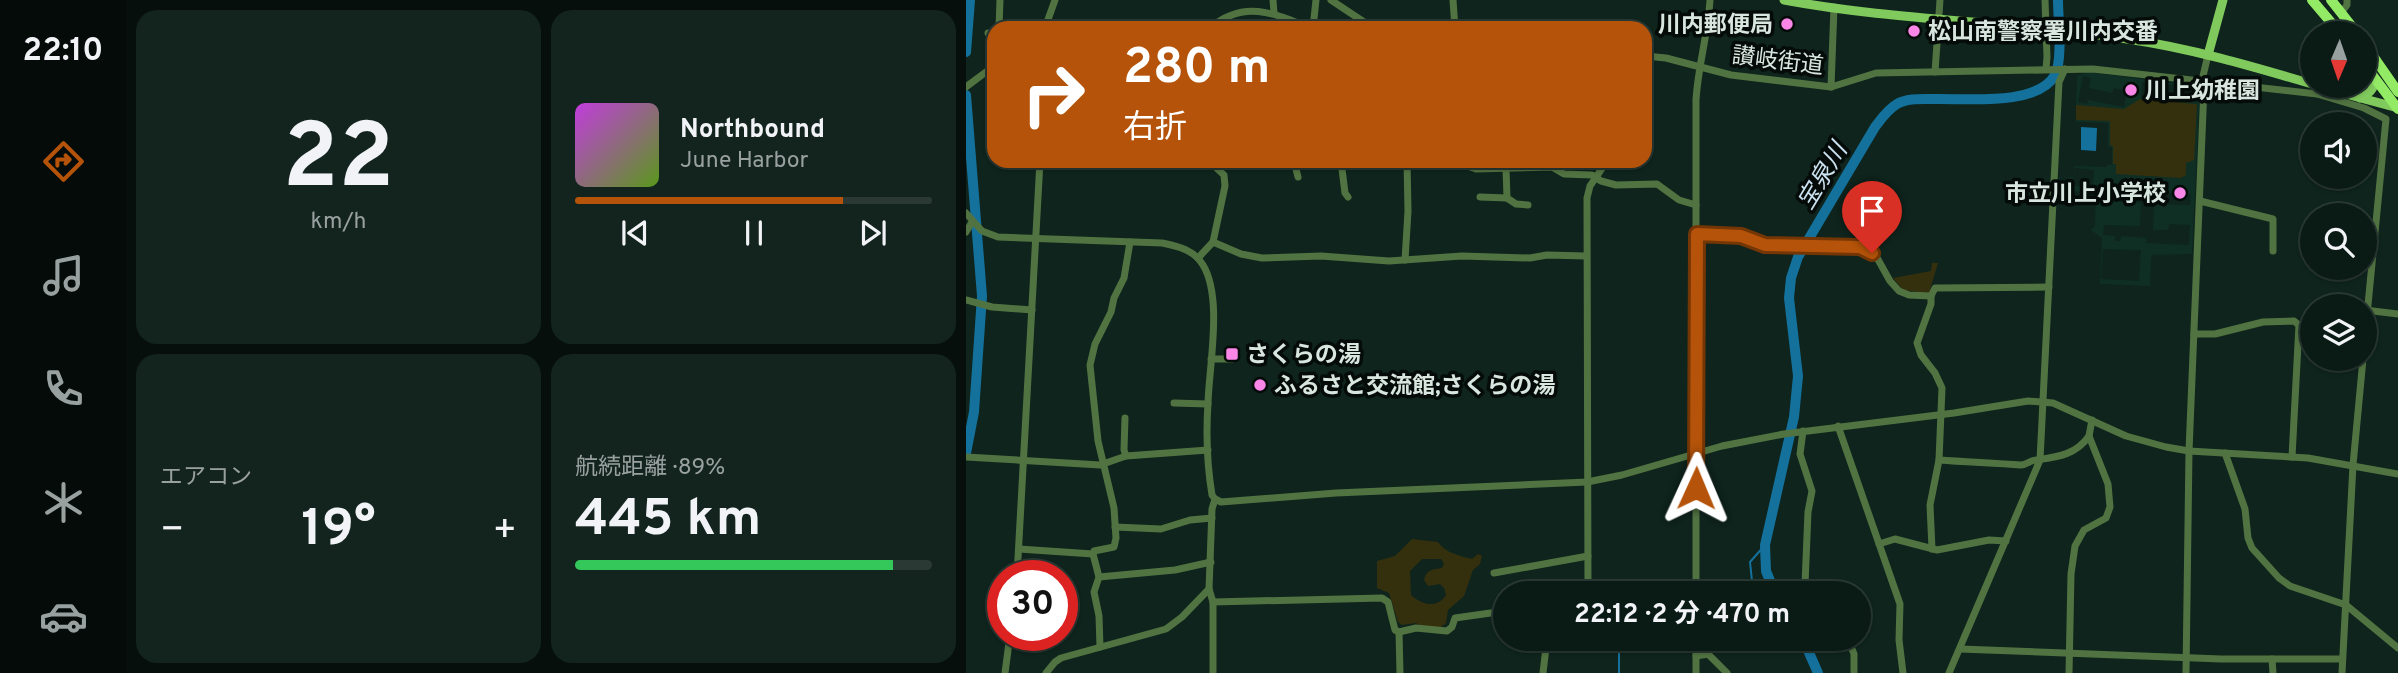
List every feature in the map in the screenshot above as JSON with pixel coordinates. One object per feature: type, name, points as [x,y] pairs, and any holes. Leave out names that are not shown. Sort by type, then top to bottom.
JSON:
[{"type":"highway","points":[[2312,0],[2330,21]]},
{"type":"highway","points":[[2331,0],[2347,21]]},
{"type":"highway","points":[[2377,62],[2398,92]]},
{"type":"highway","points":[[2377,82],[2398,108]]},
{"type":"main road","points":[[1786,0],[1834,7],[1844,4],[1938,19],[2126,38],[2208,55],[2300,83]]},
{"type":"main road","points":[[2208,55],[2223,0]]},
{"type":"main road","points":[[2360,98],[2398,108]]},
{"type":"street","points":[[999,21],[1000,0]]},
{"type":"street","points":[[1048,21],[1055,0]]},
{"type":"street","points":[[1273,0],[1275,13]]},
{"type":"street","points":[[1313,21],[1316,0]]},
{"type":"street","points":[[1331,0],[1362,21]]},
{"type":"street","points":[[1453,0],[1454,21]]},
{"type":"street","points":[[1696,581],[1696,100],[1707,39],[1710,0]]},
{"type":"street","points":[[1935,72],[1940,0]]},
{"type":"street","points":[[2045,0],[2048,30],[2047,69]]},
{"type":"street","points":[[2341,13],[2347,0]]},
{"type":"street","points":[[1216,21],[1238,7],[1257,7],[1295,21]]},
{"type":"street","points":[[1831,87],[1834,7]]},
{"type":"street","points":[[2186,673],[2189,451],[2203,76],[2208,55]]},
{"type":"street","name":"讃岐街道","points":[[1652,56],[1731,75],[1831,87],[1875,73],[2094,69],[2204,82],[2300,87]]},
{"type":"street","points":[[1949,673],[2040,460],[2059,85],[2064,69]]},
{"type":"street","points":[[969,85],[987,71]]},
{"type":"street","name":"讃岐街道","points":[[2340,98],[2386,119],[2368,294]]},
{"type":"street","points":[[1018,560],[1040,168]]},
{"type":"street","points":[[1198,258],[1213,242],[1225,180],[1217,168]]},
{"type":"street","points":[[1296,168],[1298,177]]},
{"type":"street","points":[[1343,168],[1348,197]]},
{"type":"street","points":[[1405,260],[1408,211],[1406,168]]},
{"type":"street","points":[[1473,168],[1506,168],[1507,198]]},
{"type":"street","points":[[1557,168],[1564,174],[1592,175],[1616,185],[1657,184],[1674,197],[1696,205]]},
{"type":"street","points":[[1588,581],[1587,198],[1588,191],[1602,168]]},
{"type":"street","points":[[1480,197],[1507,198],[1516,204],[1528,205]]},
{"type":"street","points":[[2200,201],[2273,219],[2273,251]]},
{"type":"street","points":[[966,214],[982,231],[998,237],[1174,245],[1191,252],[1208,274],[1212,294],[1208,450],[1211,489],[1215,499],[1209,589],[1213,602],[1213,673]]},
{"type":"street","points":[[966,232],[972,222]]},
{"type":"street","points":[[1697,234],[1741,236],[1765,245],[1860,247],[1876,256],[1889,281],[1899,291],[1909,295],[1931,296]]},
{"type":"street","points":[[1213,242],[1256,258],[1311,256],[1405,260],[1462,256],[1586,256]]},
{"type":"street","points":[[1019,549],[1093,554],[1094,551],[1114,547],[1116,543],[1105,464],[1098,441],[1090,365],[1095,344],[1124,278],[1130,243]]},
{"type":"street","points":[[1932,549],[1930,505],[1939,460],[1942,388],[1935,373],[1921,355],[1917,343],[1931,304],[1931,296],[1935,288],[2049,287]]},
{"type":"street","points":[[966,300],[987,306],[1032,310]]},
{"type":"street","points":[[2377,311],[2398,314]]},
{"type":"street","points":[[2194,334],[2215,334],[2263,322],[2294,321],[2299,325],[2292,457]]},
{"type":"street","points":[[1211,359],[1232,359]]},
{"type":"street","points":[[2342,673],[2353,465],[2362,371]]},
{"type":"street","points":[[1215,499],[1225,502],[1336,493],[1587,482],[1784,433],[1940,415],[2019,401],[2044,401],[2062,406],[2138,440],[2189,451],[2292,457],[2398,474]]},
{"type":"street","points":[[1174,404],[1208,404]]},
{"type":"street","points":[[1125,418],[1126,456]]},
{"type":"street","points":[[1939,460],[2008,462],[2023,465],[2032,460],[2071,453],[2089,436],[2092,420]]},
{"type":"street","points":[[1838,426],[1900,604],[1899,640],[1903,673]]},
{"type":"street","points":[[1800,431],[1800,454],[1812,491],[1808,512],[1805,581]]},
{"type":"street","points":[[2069,673],[2071,574],[2075,546],[2084,530],[2106,518],[2110,507],[2108,484],[2089,436]]},
{"type":"street","points":[[969,457],[1105,464],[1126,456],[1208,450]]},
{"type":"street","points":[[2225,453],[2245,509],[2248,538],[2252,548],[2279,578],[2290,586],[2346,605],[2398,648]]},
{"type":"street","points":[[1115,527],[1161,529],[1190,520],[1212,518]]},
{"type":"street","points":[[1879,544],[1895,539],[1932,549],[1989,540],[2006,541]]},
{"type":"street","points":[[1093,554],[1099,577],[1094,592],[1099,616],[1100,647]]},
{"type":"street","points":[[1494,573],[1588,555]]},
{"type":"street","points":[[1099,577],[1175,570],[1211,562]]},
{"type":"street","points":[[1046,673],[1061,658],[1170,627],[1209,589]]},
{"type":"street","points":[[1213,602],[1382,598],[1388,602],[1393,625],[1399,632]]},
{"type":"street","points":[[1399,632],[1416,628],[1447,631],[1452,627],[1455,618],[1493,613]]},
{"type":"street","points":[[1399,632],[1400,673]]},
{"type":"street","points":[[1960,649],[2343,659]]},
{"type":"street","points":[[1005,673],[1008,651]]},
{"type":"street","points":[[1543,673],[1546,651]]},
{"type":"street","points":[[1696,651],[1696,673]]},
{"type":"street","points":[[1853,651],[1854,673]]},
{"type":"street","points":[[1696,656],[1708,653],[1727,673]]},
{"type":"street","points":[[2272,659],[2273,673]]},
{"type":"shaded area","points":[[2088,72],[2200,87],[2192,254],[2153,255],[2150,286],[2100,284],[2102,238],[2058,207],[2059,177],[2060,177],[2074,177],[2074,166],[2112,165],[2112,147],[2108,147],[2108,123],[2076,122],[2075,145],[2077,76]],"holes":[[[2083,76],[2091,78],[2089,88],[2112,93],[2114,88],[2127,91],[2124,107],[2088,100],[2087,104],[2078,102]],[[2142,82],[2198,88],[2197,102],[2141,97]],[[2111,121],[2181,178],[2113,164],[2113,145],[2110,145]],[[2075,168],[2094,170],[2093,187],[2059,185],[2060,177],[2074,178]],[[2101,190],[2191,194],[2190,205],[2154,204],[2153,230],[2168,230],[2169,224],[2190,225],[2189,245],[2146,243],[2146,238],[2121,236],[2120,241],[2115,241],[2115,236],[2103,235],[2104,225],[2140,226],[2141,203],[2101,201]],[[2059,191],[2096,192],[2095,226],[2091,230],[2058,207]],[[2103,249],[2141,250],[2139,281],[2101,279]]]},
{"type":"shaded area","points":[[2140,99],[2197,104],[2194,160],[2186,163],[2186,175],[2181,178],[2116,174],[2113,146],[2110,145],[2110,121],[2076,120],[2076,105],[2124,109]]},
{"type":"shaded area","points":[[1932,263],[1938,263],[1929,293],[1903,290],[1893,278],[1931,271]]},
{"type":"shaded area","points":[[1412,539],[1438,542],[1449,551],[1472,559],[1478,554],[1482,556],[1480,564],[1473,570],[1464,596],[1448,610],[1446,623],[1441,627],[1423,627],[1416,623],[1402,625],[1398,622],[1389,593],[1377,588],[1377,561],[1395,556]],"holes":[[[1422,559],[1441,559],[1444,564],[1442,568],[1428,572],[1424,580],[1428,586],[1440,584],[1446,595],[1434,604],[1420,601],[1411,595],[1410,571]]]},
{"type":"water","points":[[2081,127],[2097,128],[2096,151],[2081,150]]},
{"type":"waterway","points":[[966,52],[970,0]]},
{"type":"waterway","name":"宝泉川","points":[[1770,581],[1766,571],[1765,545],[1794,417],[1798,376],[1789,298],[1791,278],[1798,257],[1875,127],[1893,106],[1914,99],[1999,99],[2033,92],[2046,85],[2055,75],[2059,59],[2058,0]]},
{"type":"waterway","points":[[966,95],[982,296],[974,412],[966,453]]},
{"type":"waterway","points":[[1752,581],[1750,562],[1765,545]]},
{"type":"waterway","points":[[1619,651],[1619,673]]},
{"type":"waterway","name":"宝泉川","points":[[1808,651],[1818,673]]},
{"type":"place","name":"川内郵便局","points":[[1787,24]]},
{"type":"place","name":"松山南警察署川内交番","points":[[1914,31]]},
{"type":"place","name":"川上幼稚園","points":[[2131,90]]},
{"type":"place","name":"市立川上小学校","points":[[2180,193]]},
{"type":"place","name":"さくらの湯","points":[[1232,354]]},
{"type":"place","name":"ふるさと交流館;さくらの湯","points":[[1260,385]]},
{"type":"route","points":[[1696,488],[1697,234],[1741,236],[1765,245],[1860,247],[1872,253]]}]
